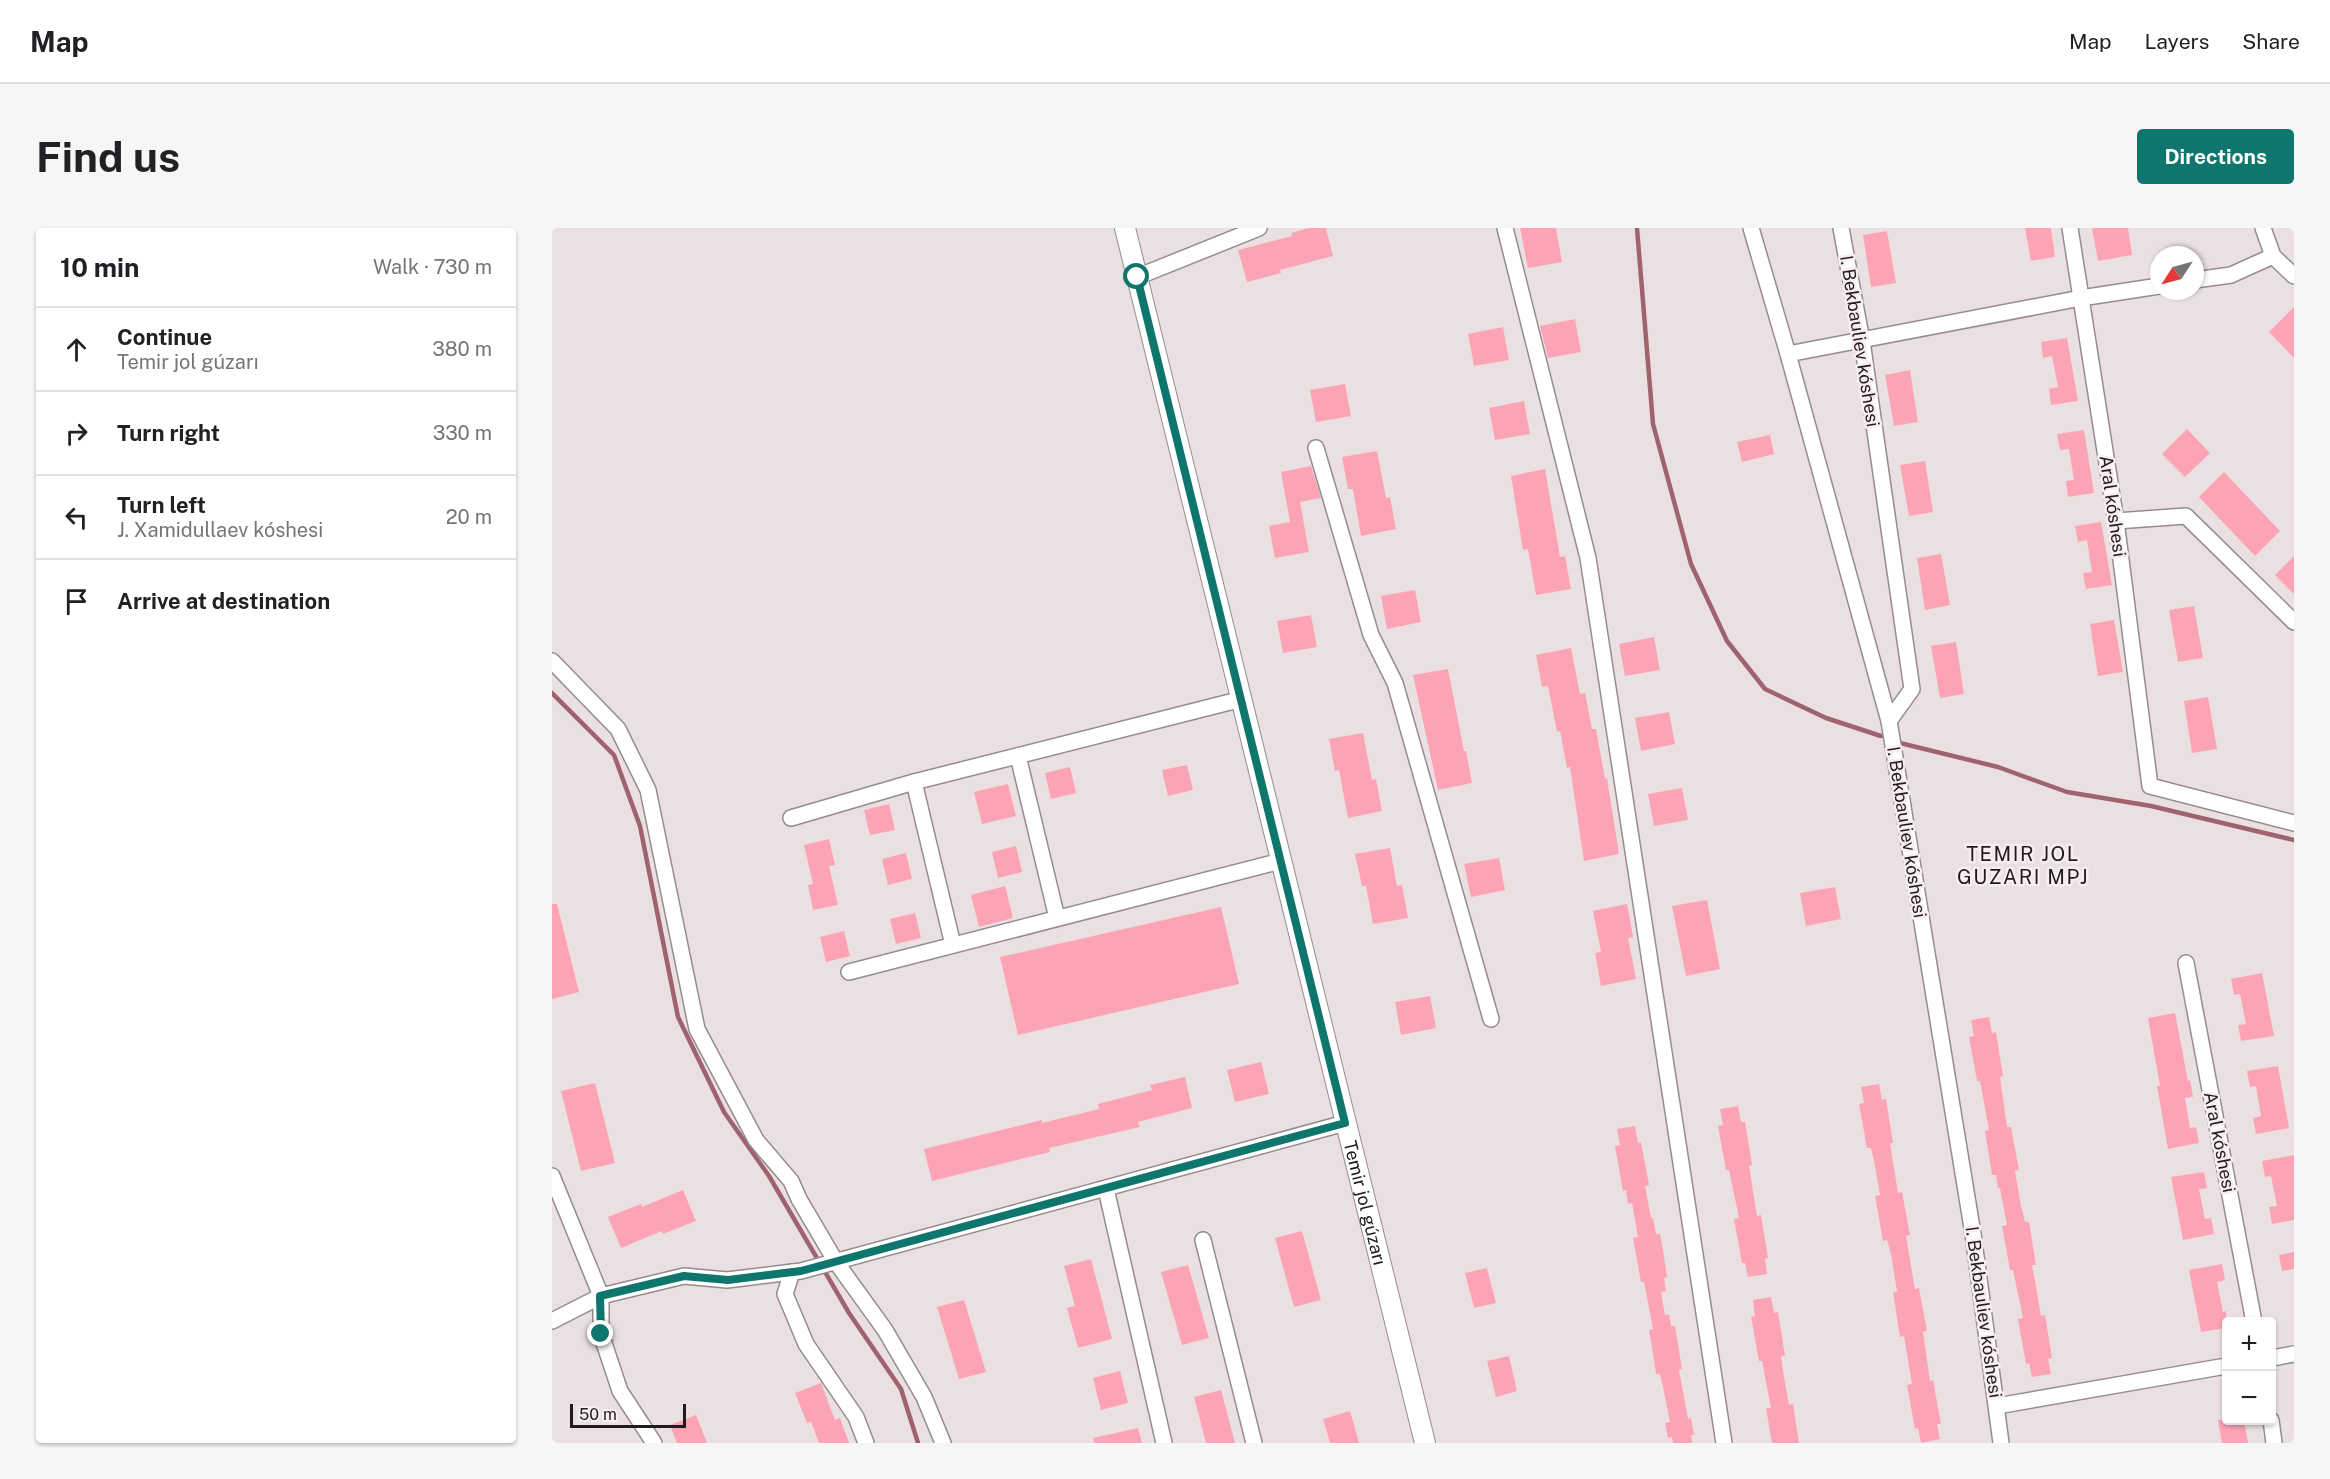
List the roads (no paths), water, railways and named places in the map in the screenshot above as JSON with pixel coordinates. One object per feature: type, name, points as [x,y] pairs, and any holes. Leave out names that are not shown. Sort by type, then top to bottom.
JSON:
[{"type":"street","name":"Temir jol gúzarı","points":[[1125,228],[1425,1443]]},
{"type":"street","points":[[1137,277],[1259,228]]},
{"type":"street","points":[[1505,228],[1588,558],[1724,1443]]},
{"type":"street","points":[[1751,228],[1889,721]]},
{"type":"street","name":"I. Bekbauliev kóshesi","points":[[1841,228],[1862,341],[1912,688],[1889,721],[1973,1234],[2001,1443]]},
{"type":"street","name":"Aral kóshesi","points":[[2070,228],[2116,521],[2150,786],[2294,824]]},
{"type":"street","points":[[2263,228],[2272,256],[2294,276]]},
{"type":"street","points":[[2204,279],[2231,275],[2272,256]]},
{"type":"street","points":[[1788,354],[2081,298],[2150,287]]},
{"type":"street","points":[[1316,448],[1371,635],[1395,683],[1491,1019]]},
{"type":"street","points":[[2116,521],[2186,516],[2294,622]]},
{"type":"street","points":[[552,661],[618,729],[648,790],[696,1029],[756,1140],[791,1180],[799,1199],[836,1262],[885,1330],[924,1397],[943,1443]]},
{"type":"street","points":[[790,818],[914,782],[1242,699]]},
{"type":"street","points":[[1018,756],[1057,918]]},
{"type":"street","points":[[914,782],[952,945]]},
{"type":"street","points":[[849,972],[1281,861]]},
{"type":"street","name":"Aral kóshesi","points":[[2186,963],[2253,1317]]},
{"type":"street","points":[[552,1321],[600,1296],[684,1276],[728,1280],[796,1272],[1345,1123]]},
{"type":"street","points":[[552,1176],[600,1296],[601,1334],[620,1391],[654,1443]]},
{"type":"street","points":[[1106,1189],[1164,1443]]},
{"type":"street","points":[[1203,1240],[1254,1443]]},
{"type":"street","points":[[796,1272],[785,1294],[806,1344],[856,1417],[866,1443]]},
{"type":"street","points":[[2276,1357],[2294,1354]]},
{"type":"street","points":[[1997,1406],[2222,1367]]},
{"type":"street","points":[[2272,1425],[2274,1443]]},
{"type":"waterway","points":[[1637,228],[1653,424],[1691,564],[1727,641],[1765,689],[1826,718],[1881,736]]},
{"type":"waterway","points":[[552,693],[614,755],[640,826],[678,1017],[724,1112],[769,1176],[849,1313],[901,1389],[918,1443]]},
{"type":"waterway","points":[[1900,743],[1998,767],[2067,792],[2151,806],[2294,840]]},
{"type":"district","name":"TEMIR JOL GUZARI MPJ","points":[[2023,866]]}]
